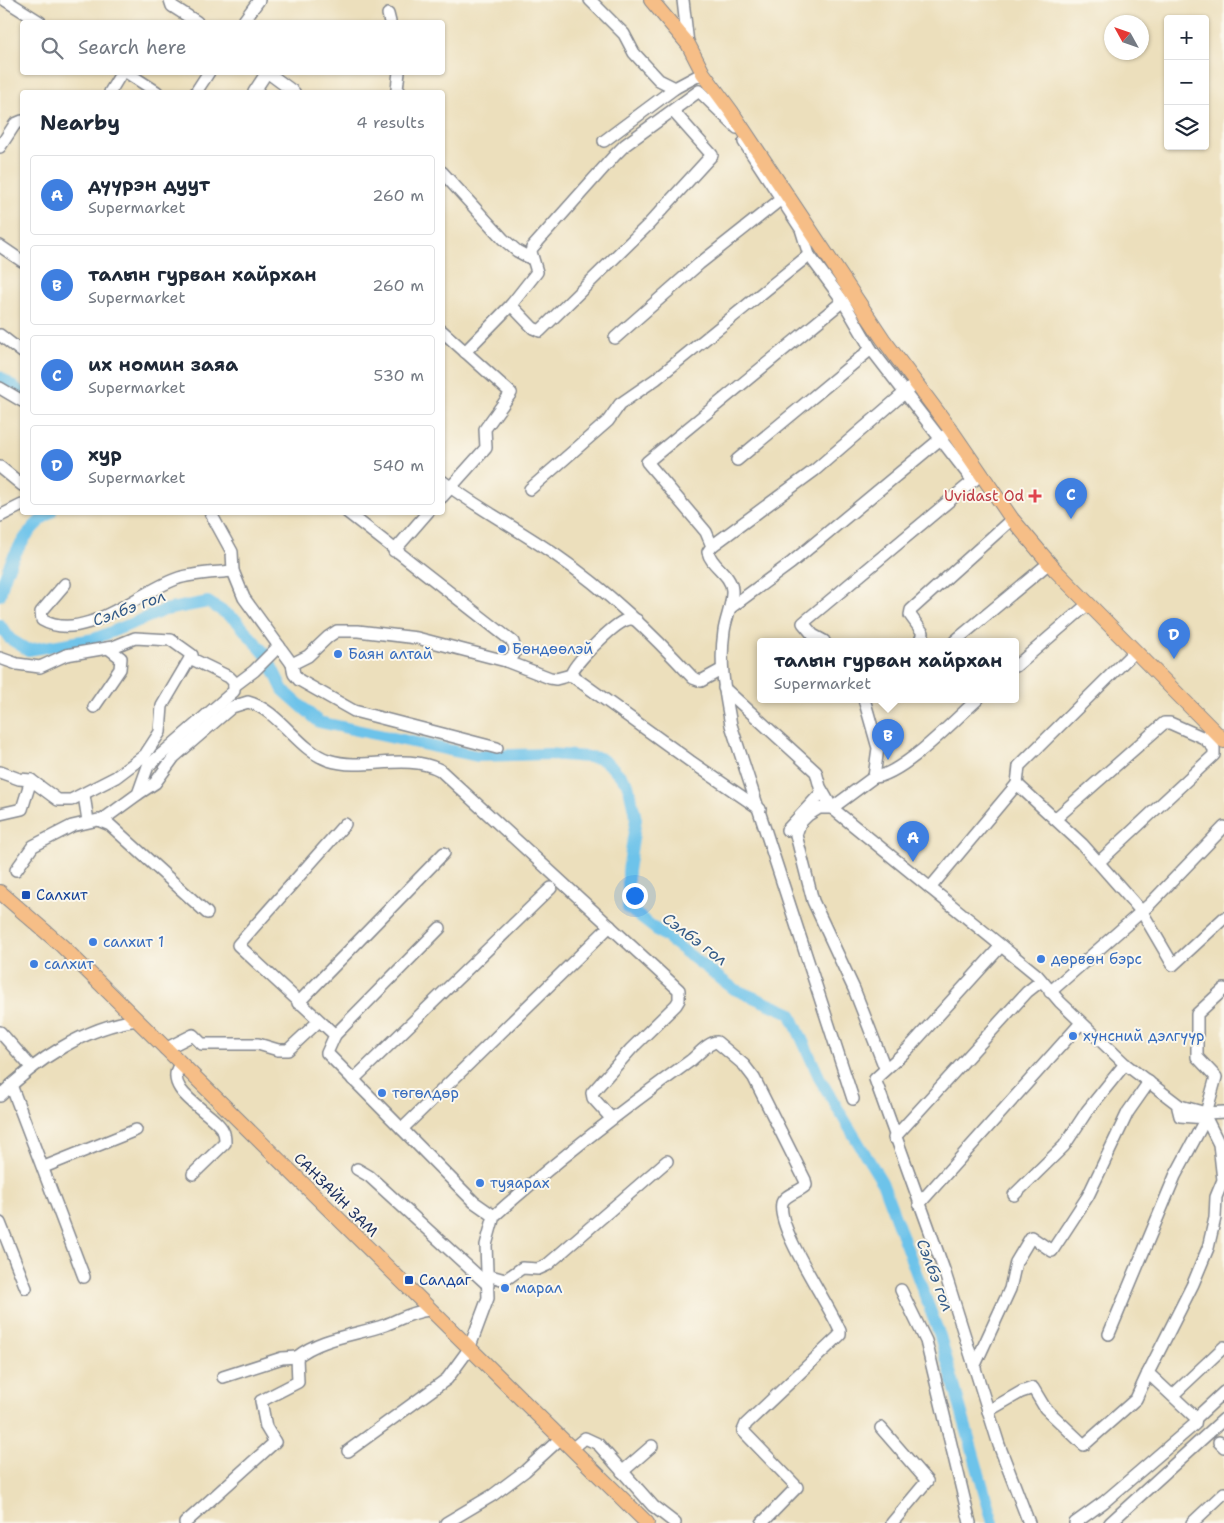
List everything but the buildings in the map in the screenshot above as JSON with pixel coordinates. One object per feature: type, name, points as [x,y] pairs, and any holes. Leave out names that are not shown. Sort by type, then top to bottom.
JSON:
[{"type":"main road","points":[[651,0],[688,44],[703,73],[910,388],[951,430],[977,477],[1049,563],[1136,651],[1208,734],[1224,741]]},
{"type":"main road","name":"САНЗАЙН ЗАМ","points":[[3,897],[62,946],[429,1310],[648,1523]]},
{"type":"street","points":[[5,0],[37,20]]},
{"type":"street","points":[[244,20],[259,0]]},
{"type":"street","points":[[590,0],[624,34],[634,53],[660,80],[676,88]]},
{"type":"street","points":[[683,0],[688,44]]},
{"type":"street","points":[[169,2],[194,20]]},
{"type":"street","points":[[604,141],[676,88],[703,73]]},
{"type":"street","points":[[111,90],[120,75]]},
{"type":"street","points":[[131,75],[154,90]]},
{"type":"street","points":[[197,90],[207,75]]},
{"type":"street","points":[[255,90],[265,75]]},
{"type":"street","points":[[271,75],[291,90]]},
{"type":"street","points":[[398,90],[399,75]]},
{"type":"street","points":[[466,352],[511,305],[537,272],[532,259],[532,248],[607,162],[625,145],[699,91],[739,126],[780,200],[801,229],[809,255],[843,301],[871,349],[910,388],[940,439],[977,477],[803,623],[813,635],[818,638]]},
{"type":"street","points":[[511,305],[533,328],[540,330],[648,225],[712,154],[672,111]]},
{"type":"street","points":[[0,147],[15,124],[20,122]]},
{"type":"street","points":[[445,175],[504,239],[518,251],[532,259]]},
{"type":"street","points":[[614,338],[699,264],[780,200]]},
{"type":"street","points":[[0,246],[20,260]]},
{"type":"street","points":[[530,489],[608,421],[620,404],[656,379],[809,255]]},
{"type":"street","points":[[712,546],[706,532],[647,462],[843,301]]},
{"type":"street","points":[[445,334],[510,393],[485,429],[486,448],[447,485],[559,558],[637,620],[697,681],[720,670]]},
{"type":"street","points":[[0,335],[20,350]]},
{"type":"street","points":[[737,460],[871,349]]},
{"type":"street","points":[[0,388],[20,400]]},
{"type":"street","points":[[853,1099],[760,809],[731,725],[720,670],[724,629],[730,608],[732,589],[729,580],[709,557],[708,552],[712,546],[814,470],[910,388]]},
{"type":"street","points":[[730,608],[792,563],[951,430]]},
{"type":"street","points":[[0,468],[20,483]]},
{"type":"street","points":[[0,516],[20,506]]},
{"type":"street","points":[[212,515],[232,552],[233,571],[244,598],[292,664],[294,674],[299,680],[354,711],[497,748]]},
{"type":"street","points":[[351,515],[394,551],[513,642],[516,649],[515,654],[506,661]]},
{"type":"street","points":[[394,551],[425,515]]},
{"type":"street","points":[[921,638],[923,633],[910,615],[911,610],[1012,519]]},
{"type":"street","points":[[959,638],[1049,563]]},
{"type":"street","points":[[65,584],[41,612],[42,620],[51,626],[82,626],[114,612],[177,578],[233,571]]},
{"type":"street","points":[[1019,663],[1088,604]]},
{"type":"street","points":[[571,675],[576,664],[618,624],[625,620],[637,620]]},
{"type":"street","points":[[292,664],[308,656],[337,631],[347,630],[417,638],[506,661],[550,678],[556,679],[571,675]]},
{"type":"street","points":[[0,658],[17,664],[40,667],[66,655],[108,648],[135,638],[172,640],[192,654],[162,706],[160,732],[145,755],[116,776],[84,795],[71,800],[58,800],[31,780],[19,779],[0,772]]},
{"type":"street","points":[[234,686],[254,671],[279,646]]},
{"type":"street","points":[[94,707],[120,669],[121,658],[108,648]]},
{"type":"street","points":[[930,888],[1017,784],[1019,766],[1136,651]]},
{"type":"street","points":[[138,794],[148,766],[232,695],[234,691],[234,682],[229,677],[190,658]]},
{"type":"street","points":[[571,675],[690,762],[760,809]]},
{"type":"street","points":[[724,688],[816,772],[827,799],[1041,981],[1081,1023],[1125,1064],[1180,1106],[1178,1108],[1180,1116],[1224,1112]]},
{"type":"street","points":[[101,821],[155,783],[174,757],[232,707],[242,702],[252,703],[269,713],[315,752],[329,760],[346,763],[414,761],[440,770],[679,990],[680,994],[676,1005],[631,1049],[592,1093],[593,1098],[611,1118]]},
{"type":"street","points":[[865,703],[878,748],[874,778]]},
{"type":"street","points":[[788,830],[827,799],[900,768],[973,703]]},
{"type":"street","points":[[1055,819],[1164,723],[1208,734],[1214,748],[1214,755],[1098,862]]},
{"type":"street","points":[[0,814],[22,809],[31,780]]},
{"type":"street","points":[[1017,784],[1098,862],[1142,912],[1172,965],[1224,918]]},
{"type":"street","points":[[84,795],[88,822]]},
{"type":"street","points":[[827,799],[819,808],[800,822],[796,835],[797,843],[813,901],[854,989],[885,1068]]},
{"type":"street","points":[[16,870],[33,846],[72,826],[101,821],[110,825],[207,913]]},
{"type":"street","points":[[335,1035],[298,1003],[238,945],[345,824]]},
{"type":"street","points":[[1050,992],[1142,912],[1224,827]]},
{"type":"street","points":[[298,1003],[444,853]]},
{"type":"street","points":[[353,1080],[551,888]]},
{"type":"street","points":[[402,1129],[610,926]]},
{"type":"street","points":[[440,928],[335,1035],[327,1053],[474,1202],[494,1216]]},
{"type":"street","points":[[1001,946],[908,1048],[877,1076],[875,1083],[944,1270],[988,1411],[1028,1523]]},
{"type":"street","points":[[894,1138],[1027,992],[1041,981]]},
{"type":"street","points":[[1109,1334],[1175,1176],[1206,1115],[1216,1077],[1197,1057],[1197,1014],[1224,989]]},
{"type":"street","points":[[0,1096],[32,1068],[81,1037],[109,1026],[136,1020]]},
{"type":"street","points":[[165,1049],[192,1035],[202,1044],[258,1044],[278,1050],[288,1050],[319,1021]]},
{"type":"street","points":[[919,1204],[1081,1023]]},
{"type":"street","points":[[0,1032],[32,1068]]},
{"type":"street","points":[[348,1451],[447,1379],[469,1349],[488,1298],[486,1245],[494,1216],[611,1118],[697,1056],[712,1042],[717,1042],[744,1065],[754,1078],[805,1180],[806,1185],[786,1198],[782,1202],[782,1208],[789,1237],[840,1331],[840,1335],[746,1424],[744,1431],[797,1487],[762,1523]]},
{"type":"street","points":[[180,1064],[177,1069],[176,1080],[185,1095],[223,1131],[225,1143],[193,1174]]},
{"type":"street","points":[[1014,1195],[1064,1146],[1087,1111],[1125,1064]]},
{"type":"street","points":[[974,1367],[1010,1290],[1016,1262],[1032,1237],[1052,1251],[1088,1196],[1128,1112],[1149,1082]]},
{"type":"street","points":[[11,1085],[44,1167],[84,1277]]},
{"type":"street","points":[[988,1411],[1020,1392],[1033,1388],[1045,1408],[1084,1445],[1136,1398],[1193,1284],[1208,1248],[1215,1218],[1216,1197],[1223,1180],[1219,1144],[1206,1115]]},
{"type":"street","points":[[44,1167],[136,1130]]},
{"type":"street","points":[[356,1169],[370,1176],[487,1280],[505,1280],[522,1268],[538,1269],[547,1265],[667,1162]]},
{"type":"street","points":[[0,1224],[26,1288]]},
{"type":"street","points":[[901,1290],[926,1341],[970,1523]]},
{"type":"street","points":[[223,1377],[282,1358],[297,1357],[308,1348],[387,1324],[411,1312],[429,1310]]},
{"type":"street","points":[[1173,1395],[1224,1347]]},
{"type":"street","points":[[185,1523],[275,1442],[266,1427],[261,1401],[298,1382],[297,1357]]},
{"type":"street","points":[[1148,1373],[1196,1418]]},
{"type":"street","points":[[1075,1523],[1104,1502],[1195,1424],[1196,1418],[1222,1398]]},
{"type":"street","points":[[1110,1523],[1224,1419]]},
{"type":"street","points":[[881,1428],[927,1481],[892,1523]]},
{"type":"street","points":[[446,1523],[494,1495],[525,1471],[561,1438]]},
{"type":"street","points":[[572,1449],[588,1438],[598,1444],[653,1506],[675,1523]]},
{"type":"street","points":[[622,1472],[652,1446]]},
{"type":"street","points":[[1192,1523],[1224,1493]]},
{"type":"waterway","name":"Сэлбэ гол","points":[[0,377],[20,392]]},
{"type":"waterway","name":"Сэлбэ гол","points":[[0,595],[7,572],[18,549],[33,528],[47,515]]},
{"type":"waterway","name":"Сэлбэ гол","points":[[0,625],[10,639],[28,650],[94,639],[165,610],[208,602],[236,620],[266,655],[283,690],[319,722],[477,756],[548,754],[600,758],[613,768],[628,784],[636,819],[628,871],[628,908],[734,989],[790,1013],[821,1081],[882,1182],[940,1336],[993,1523]]},
{"type":"place","name":"Uvidast Od","points":[[1035,496]]},
{"type":"place","name":"их номин заяа","points":[[1071,519]]},
{"type":"place","name":"Бөндөөлэй","points":[[502,649]]},
{"type":"place","name":"Баян алтай","points":[[338,654]]},
{"type":"place","name":"хур","points":[[1174,659]]},
{"type":"place","name":"талын гурван хайрхан","points":[[888,760]]},
{"type":"place","name":"дүүрэн дуут","points":[[913,862]]},
{"type":"place","name":"Салхит","points":[[26,895]]},
{"type":"place","name":"салхит 1","points":[[93,942]]},
{"type":"place","name":"дөрвөн бэрс","points":[[1041,959]]},
{"type":"place","name":"салхит","points":[[34,964]]},
{"type":"place","name":"хүнсний дэлгүүр","points":[[1073,1036]]},
{"type":"place","name":"төгөлдөр","points":[[382,1093]]},
{"type":"place","name":"туяарах","points":[[480,1183]]},
{"type":"place","name":"Салдаг","points":[[409,1280]]},
{"type":"place","name":"марал","points":[[505,1288]]}]
